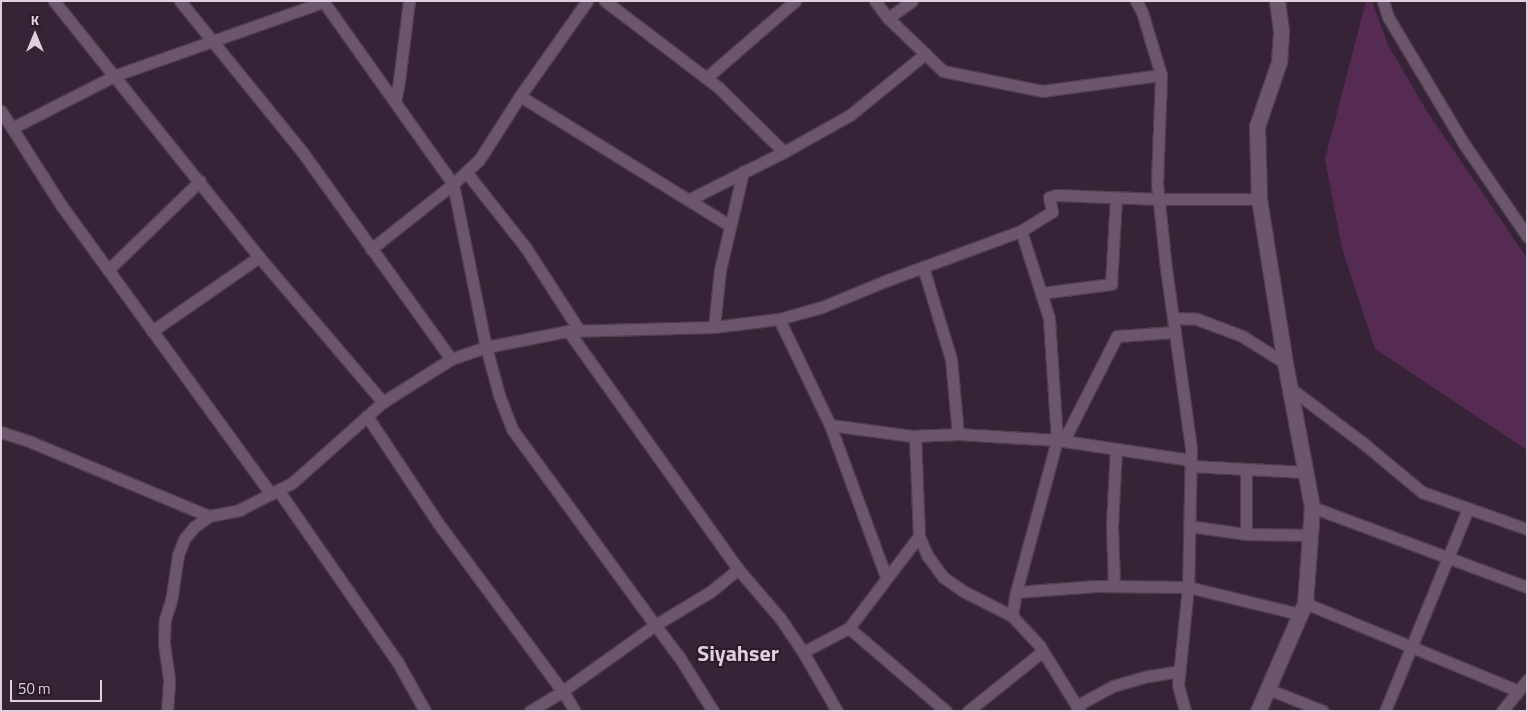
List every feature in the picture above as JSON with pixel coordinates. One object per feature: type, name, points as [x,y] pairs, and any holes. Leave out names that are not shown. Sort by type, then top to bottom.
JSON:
[{"type":"street","points":[[54,1],[116,75],[259,256],[384,402]]},
{"type":"street","points":[[180,1],[303,153],[451,359]]},
{"type":"street","points":[[394,102],[400,82],[409,1]]},
{"type":"street","points":[[371,248],[453,184],[480,160],[520,96],[587,1]]},
{"type":"street","points":[[605,1],[719,88],[784,152]]},
{"type":"street","points":[[706,78],[795,1]]},
{"type":"street","points":[[875,1],[888,18],[943,71],[1042,91],[1161,76]]},
{"type":"street","points":[[888,18],[912,1]]},
{"type":"street","points":[[1136,1],[1142,12],[1161,76],[1157,183],[1191,463],[1188,587],[1178,685],[1185,711]]},
{"type":"street","points":[[1258,711],[1303,609],[1312,506],[1285,363],[1260,198],[1258,126],[1279,62],[1280,30],[1277,1]]},
{"type":"street","points":[[1383,1],[1388,17],[1464,144],[1527,236]]},
{"type":"street","points":[[12,128],[116,75],[214,43],[323,2],[453,184],[486,347],[499,395],[512,429],[678,655],[713,711]]},
{"type":"street","points":[[690,199],[784,152],[850,115],[925,54]]},
{"type":"street","points":[[520,96],[690,199],[729,225]]},
{"type":"street","points":[[1,111],[61,205],[397,661],[425,711]]},
{"type":"street","points":[[466,172],[526,248],[574,331],[738,569],[780,618],[803,652],[837,711]]},
{"type":"street","points":[[714,327],[720,270],[729,225],[743,172]]},
{"type":"street","points":[[108,270],[200,181]]},
{"type":"street","points":[[167,711],[170,679],[164,642],[165,619],[171,601],[178,555],[184,540],[194,527],[209,516],[239,510],[292,483],[384,402],[451,359],[486,347],[574,331],[714,327],[779,319],[822,306],[1021,231],[1052,212],[1049,197],[1057,195],[1159,199],[1260,198]]},
{"type":"street","points":[[1041,293],[1111,284],[1116,198]]},
{"type":"street","points":[[1012,616],[1016,592],[1057,440],[1049,318],[1021,231]]},
{"type":"street","points":[[152,331],[259,256]]},
{"type":"street","points":[[923,267],[951,359],[958,434]]},
{"type":"street","points":[[1173,318],[1196,319],[1242,336],[1285,363]]},
{"type":"street","points":[[779,319],[830,426],[886,577]]},
{"type":"street","points":[[1057,440],[1067,434],[1117,336],[1175,332]]},
{"type":"street","points":[[1290,388],[1363,443],[1422,492],[1527,529]]},
{"type":"street","points":[[367,416],[438,523],[563,691],[575,711]]},
{"type":"street","points":[[830,426],[916,436],[958,434],[1057,440],[1191,463],[1246,469],[1305,472]]},
{"type":"street","points":[[1,432],[31,442],[209,516]]},
{"type":"street","points":[[916,436],[919,536],[927,555],[943,577],[963,591],[1012,616],[1043,651],[1078,708],[1113,686],[1149,676],[1180,671]]},
{"type":"street","points":[[1114,586],[1112,525],[1116,449]]},
{"type":"street","points":[[1246,469],[1246,534]]},
{"type":"street","points":[[1312,506],[1527,588]]},
{"type":"street","points":[[1385,711],[1468,509]]},
{"type":"street","points":[[1189,526],[1246,534],[1310,535]]},
{"type":"street","points":[[803,652],[850,628],[886,577],[919,536]]},
{"type":"street","points":[[530,711],[563,691],[655,626],[710,592],[738,569]]},
{"type":"street","points":[[1016,592],[1114,586],[1188,587],[1303,609],[1411,648],[1518,691]]},
{"type":"street","points":[[850,628],[946,711]]},
{"type":"street","points":[[968,711],[1043,651]]},
{"type":"street","points":[[1502,711],[1527,680]]},
{"type":"street","points":[[1268,689],[1323,711]]},
{"type":"shaded area","points":[[1366,1],[1372,1],[1388,45],[1428,113],[1527,258],[1527,450],[1375,349],[1342,248],[1325,159]]},
{"type":"district","name":"Siyahser","points":[[738,654]]}]
